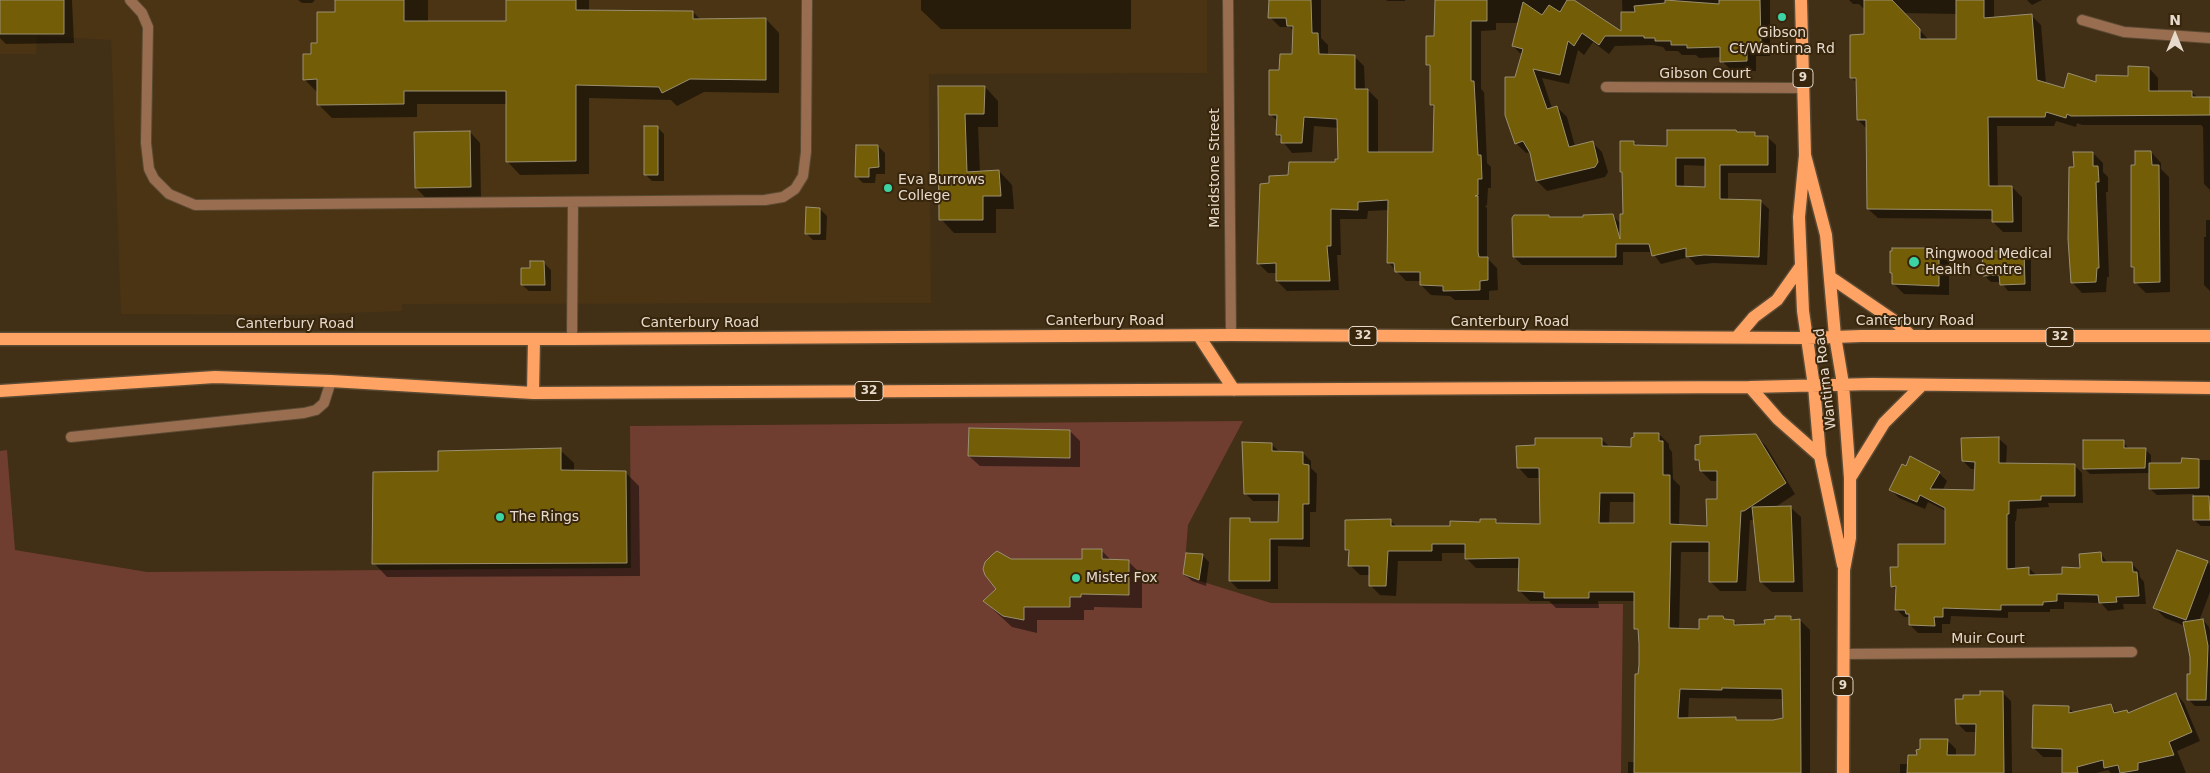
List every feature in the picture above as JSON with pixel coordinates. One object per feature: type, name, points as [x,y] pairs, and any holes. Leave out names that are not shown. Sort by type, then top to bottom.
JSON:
[{"type":"main road","name":"Wantirna Road","points":[[1801,0],[1806,155],[1799,217],[1803,311],[1814,386],[1820,456],[1844,570]]},
{"type":"main road","name":"Wantirna Road","points":[[1806,155],[1826,235],[1836,336],[1843,384],[1850,478],[1850,538],[1844,570],[1843,773]]},
{"type":"main road","points":[[1737,337],[1754,317],[1777,300],[1801,266]]},
{"type":"main road","points":[[1830,277],[1896,322],[1911,336]]},
{"type":"main road","name":"Canterbury Road","points":[[0,339],[572,339],[1230,335],[1807,338],[1836,336],[2210,336]]},
{"type":"main road","points":[[1199,336],[1234,390]]},
{"type":"main road","points":[[533,393],[534,339]]},
{"type":"main road","name":"32","points":[[0,391],[215,377],[533,393],[1750,387],[1843,384],[2210,388]]},
{"type":"main road","points":[[1850,478],[1884,423],[1922,385]]},
{"type":"main road","points":[[1750,387],[1778,419],[1820,456]]},
{"type":"street","points":[[130,0],[142,13],[148,27],[146,143],[149,169],[161,187],[179,199],[195,205],[765,200],[783,197],[795,189],[803,176],[806,152],[807,0]]},
{"type":"street","name":"Maidstone Street","points":[[1228,0],[1230,335]]},
{"type":"street","points":[[2082,20],[2124,32],[2210,38]]},
{"type":"street","name":"Gibson Court","points":[[1606,87],[1804,88]]},
{"type":"street","points":[[572,202],[572,339]]},
{"type":"street","points":[[71,437],[304,413],[316,410],[324,403],[331,382]]},
{"type":"street","name":"Muir Court","points":[[1843,654],[2132,652]]},
{"type":"shaded area","points":[[0,0],[1207,0],[1207,73],[929,74],[931,303],[402,304],[402,311],[300,315],[121,314],[111,40],[37,36],[36,54],[0,54]]},
{"type":"shaded area","points":[[1243,421],[1188,525],[1184,576],[1271,603],[1623,604],[1621,773],[0,773],[0,451],[7,450],[15,550],[147,572],[631,568],[630,426]]},
{"type":"building","points":[[0,0],[64,0],[64,34],[0,34]]},
{"type":"building","points":[[335,0],[404,0],[404,21],[506,21],[506,0],[576,0],[576,10],[693,11],[693,19],[766,18],[766,80],[690,79],[662,93],[659,87],[576,85],[576,161],[506,162],[506,91],[404,91],[404,104],[317,105],[317,79],[303,80],[303,54],[311,54],[311,43],[317,43],[317,12],[335,12]]},
{"type":"building","points":[[1269,0],[1311,0],[1312,33],[1318,33],[1319,54],[1355,55],[1355,89],[1368,89],[1368,152],[1433,152],[1434,105],[1430,105],[1430,65],[1426,65],[1426,36],[1434,36],[1435,0],[1487,0],[1487,21],[1471,21],[1471,81],[1474,81],[1478,155],[1481,155],[1482,179],[1478,179],[1478,195],[1475,196],[1478,196],[1478,252],[1479,257],[1488,257],[1488,280],[1480,281],[1480,290],[1443,291],[1443,286],[1420,285],[1420,272],[1395,272],[1394,263],[1387,263],[1388,200],[1358,202],[1358,210],[1331,209],[1331,246],[1327,246],[1330,281],[1276,281],[1276,263],[1257,264],[1260,184],[1269,183],[1269,176],[1288,175],[1289,162],[1335,162],[1335,159],[1338,159],[1337,119],[1304,117],[1302,143],[1281,143],[1281,135],[1276,135],[1277,115],[1269,115],[1269,70],[1279,70],[1280,54],[1292,54],[1293,26],[1287,26],[1286,18],[1268,18]]},
{"type":"building","points":[[1567,0],[1574,0],[1621,31],[1621,12],[1635,12],[1634,6],[1665,3],[1665,0],[1719,4],[1719,0],[1760,0],[1761,47],[1747,47],[1747,61],[1720,62],[1720,47],[1687,48],[1687,45],[1671,45],[1671,41],[1655,41],[1655,38],[1644,38],[1644,36],[1605,36],[1599,45],[1582,33],[1574,46],[1568,41],[1560,75],[1533,69],[1547,109],[1557,106],[1569,147],[1593,141],[1598,162],[1595,167],[1536,181],[1530,153],[1523,141],[1515,144],[1505,115],[1505,77],[1515,77],[1523,49],[1512,46],[1523,2],[1542,15],[1549,5],[1560,12]]},
{"type":"building","points":[[1864,0],[1892,0],[1920,29],[1920,39],[1956,39],[1956,0],[1984,0],[1984,18],[2032,14],[2037,80],[2064,88],[2068,73],[2096,82],[2096,75],[2128,76],[2128,66],[2149,67],[2149,91],[2192,91],[2192,97],[2210,97],[2210,115],[2071,116],[2067,114],[2066,118],[2046,112],[2045,117],[1988,117],[1989,186],[2012,186],[2013,222],[1992,222],[1992,210],[1867,209],[1866,120],[1857,120],[1856,78],[1850,78],[1850,35],[1864,34]]},
{"type":"building","points":[[938,86],[985,86],[984,114],[965,114],[967,172],[999,170],[1001,196],[983,196],[983,220],[939,220]]},
{"type":"building","points":[[644,126],[658,126],[658,175],[644,175]]},
{"type":"building","points":[[1667,130],[1736,130],[1737,132],[1755,132],[1755,136],[1768,136],[1768,165],[1720,165],[1720,199],[1761,200],[1759,257],[1704,255],[1686,257],[1686,248],[1652,256],[1649,244],[1616,244],[1616,257],[1513,257],[1512,218],[1514,215],[1583,217],[1583,215],[1613,214],[1620,239],[1620,214],[1623,214],[1620,141],[1634,141],[1634,145],[1667,146]],"holes":[[[1676,158],[1705,158],[1705,187],[1676,186]]]},
{"type":"building","points":[[470,131],[471,187],[415,188],[414,132]]},
{"type":"building","points":[[856,145],[878,145],[879,167],[869,168],[869,177],[855,177]]},
{"type":"building","points":[[2135,151],[2151,151],[2152,165],[2159,165],[2160,282],[2134,283],[2134,267],[2131,267],[2131,165],[2135,165]]},
{"type":"building","points":[[2073,152],[2093,152],[2093,166],[2098,166],[2099,182],[2096,182],[2099,268],[2097,268],[2096,282],[2071,283],[2068,239],[2069,167],[2074,167]]},
{"type":"building","points":[[806,207],[820,208],[820,234],[805,234]]},
{"type":"building","name":"Ringwood Medical Health Centre","points":[[1892,248],[1936,248],[1936,251],[1939,251],[1939,286],[1892,284],[1890,251],[1892,251]]},
{"type":"building","points":[[1982,251],[2024,251],[2025,284],[2000,285],[1999,275],[1983,276]]},
{"type":"building","points":[[530,261],[544,261],[545,285],[521,285],[521,268],[530,268]]},
{"type":"building","points":[[969,428],[1070,430],[1070,458],[968,456]]},
{"type":"building","points":[[1634,433],[1659,433],[1659,441],[1663,441],[1663,475],[1670,475],[1670,524],[1707,526],[1706,499],[1717,499],[1717,471],[1700,471],[1699,460],[1695,460],[1695,445],[1700,444],[1700,436],[1756,434],[1786,483],[1744,511],[1741,511],[1737,582],[1709,582],[1709,542],[1671,542],[1669,628],[1699,629],[1699,619],[1708,619],[1708,616],[1723,616],[1724,619],[1734,620],[1734,625],[1765,624],[1764,620],[1775,619],[1775,616],[1791,616],[1791,620],[1800,619],[1801,773],[1634,773],[1635,674],[1638,674],[1639,644],[1638,629],[1634,629],[1634,592],[1589,592],[1589,598],[1544,598],[1544,592],[1518,591],[1519,558],[1465,559],[1465,544],[1432,544],[1432,551],[1388,551],[1386,586],[1369,586],[1369,566],[1348,566],[1349,550],[1345,550],[1345,520],[1391,519],[1391,526],[1450,526],[1450,521],[1480,522],[1480,519],[1496,519],[1496,523],[1540,524],[1539,468],[1517,468],[1516,446],[1535,445],[1535,438],[1602,438],[1602,446],[1631,447],[1631,438],[1634,437]],"holes":[[[1600,493],[1634,493],[1634,523],[1599,523]],[[1722,688],[1782,689],[1783,718],[1773,720],[1736,720],[1736,717],[1678,718],[1680,689],[1722,690]]]},
{"type":"building","points":[[1999,437],[1999,463],[2075,464],[2075,496],[2041,496],[2041,500],[2009,501],[2009,514],[2007,514],[2007,569],[2029,567],[2029,575],[2062,574],[2062,567],[2080,568],[2079,554],[2101,552],[2102,562],[2132,562],[2133,572],[2137,572],[2139,596],[2116,597],[2117,602],[2099,603],[2098,595],[2057,594],[2057,601],[2043,602],[2043,605],[2001,605],[2001,610],[1943,608],[1943,617],[1934,617],[1935,626],[1909,625],[1909,614],[1906,614],[1905,610],[1895,610],[1896,586],[1891,587],[1890,567],[1898,567],[1898,544],[1945,544],[1945,508],[1920,495],[1917,502],[1889,490],[1902,464],[1906,466],[1910,456],[1940,472],[1930,489],[1974,490],[1975,462],[1962,461],[1961,438]]},
{"type":"building","points":[[2083,440],[2124,440],[2124,448],[2146,448],[2145,468],[2083,469]]},
{"type":"building","points":[[1242,442],[1272,443],[1272,451],[1303,452],[1303,464],[1309,465],[1309,504],[1303,504],[1303,539],[1270,539],[1270,581],[1229,581],[1230,518],[1250,518],[1250,522],[1278,522],[1279,494],[1244,494]]},
{"type":"building","name":"The Rings","points":[[561,448],[561,470],[626,471],[627,563],[372,564],[373,472],[438,471],[438,451]]},
{"type":"building","points":[[2182,458],[2199,459],[2199,488],[2149,489],[2149,463],[2181,463]]},
{"type":"building","points":[[2193,496],[2209,496],[2210,520],[2193,520]]},
{"type":"building","points":[[1791,506],[1794,582],[1760,582],[1752,507]]},
{"type":"building","points":[[1082,549],[1102,549],[1102,559],[1129,560],[1129,595],[1081,594],[1081,597],[1070,597],[1070,607],[1024,607],[1024,620],[1003,616],[983,601],[996,589],[985,575],[983,569],[985,562],[997,551],[1011,559],[1082,559]]},
{"type":"building","points":[[2177,550],[2208,561],[2186,620],[2153,608]]},
{"type":"building","points":[[1186,553],[1203,554],[1199,580],[1183,574]]},
{"type":"building","points":[[2203,619],[2208,646],[2206,700],[2187,700],[2187,674],[2190,674],[2190,657],[2183,622]]},
{"type":"building","points":[[1980,691],[2003,691],[2004,773],[1907,773],[1908,755],[1917,755],[1916,750],[1920,749],[1920,739],[1948,739],[1947,755],[1975,755],[1976,724],[1956,724],[1955,699],[1963,699],[1963,695],[1980,695]]},
{"type":"building","points":[[2176,693],[2192,732],[2169,742],[2174,755],[2138,763],[2138,770],[2120,773],[2118,765],[2104,768],[2103,760],[2077,767],[2078,773],[2062,773],[2062,749],[2032,748],[2033,705],[2069,706],[2069,713],[2111,704],[2114,713],[2127,710],[2128,713]]},
{"type":"place","name":"Gibson Ct/Wantirna Rd","points":[[1782,17]]},
{"type":"place","name":"Eva Burrows College","points":[[888,188]]},
{"type":"place","name":"Ringwood Medical Health Centre","points":[[1914,262]]},
{"type":"place","name":"The Rings","points":[[500,517]]},
{"type":"place","name":"Mister Fox","points":[[1076,578]]}]
